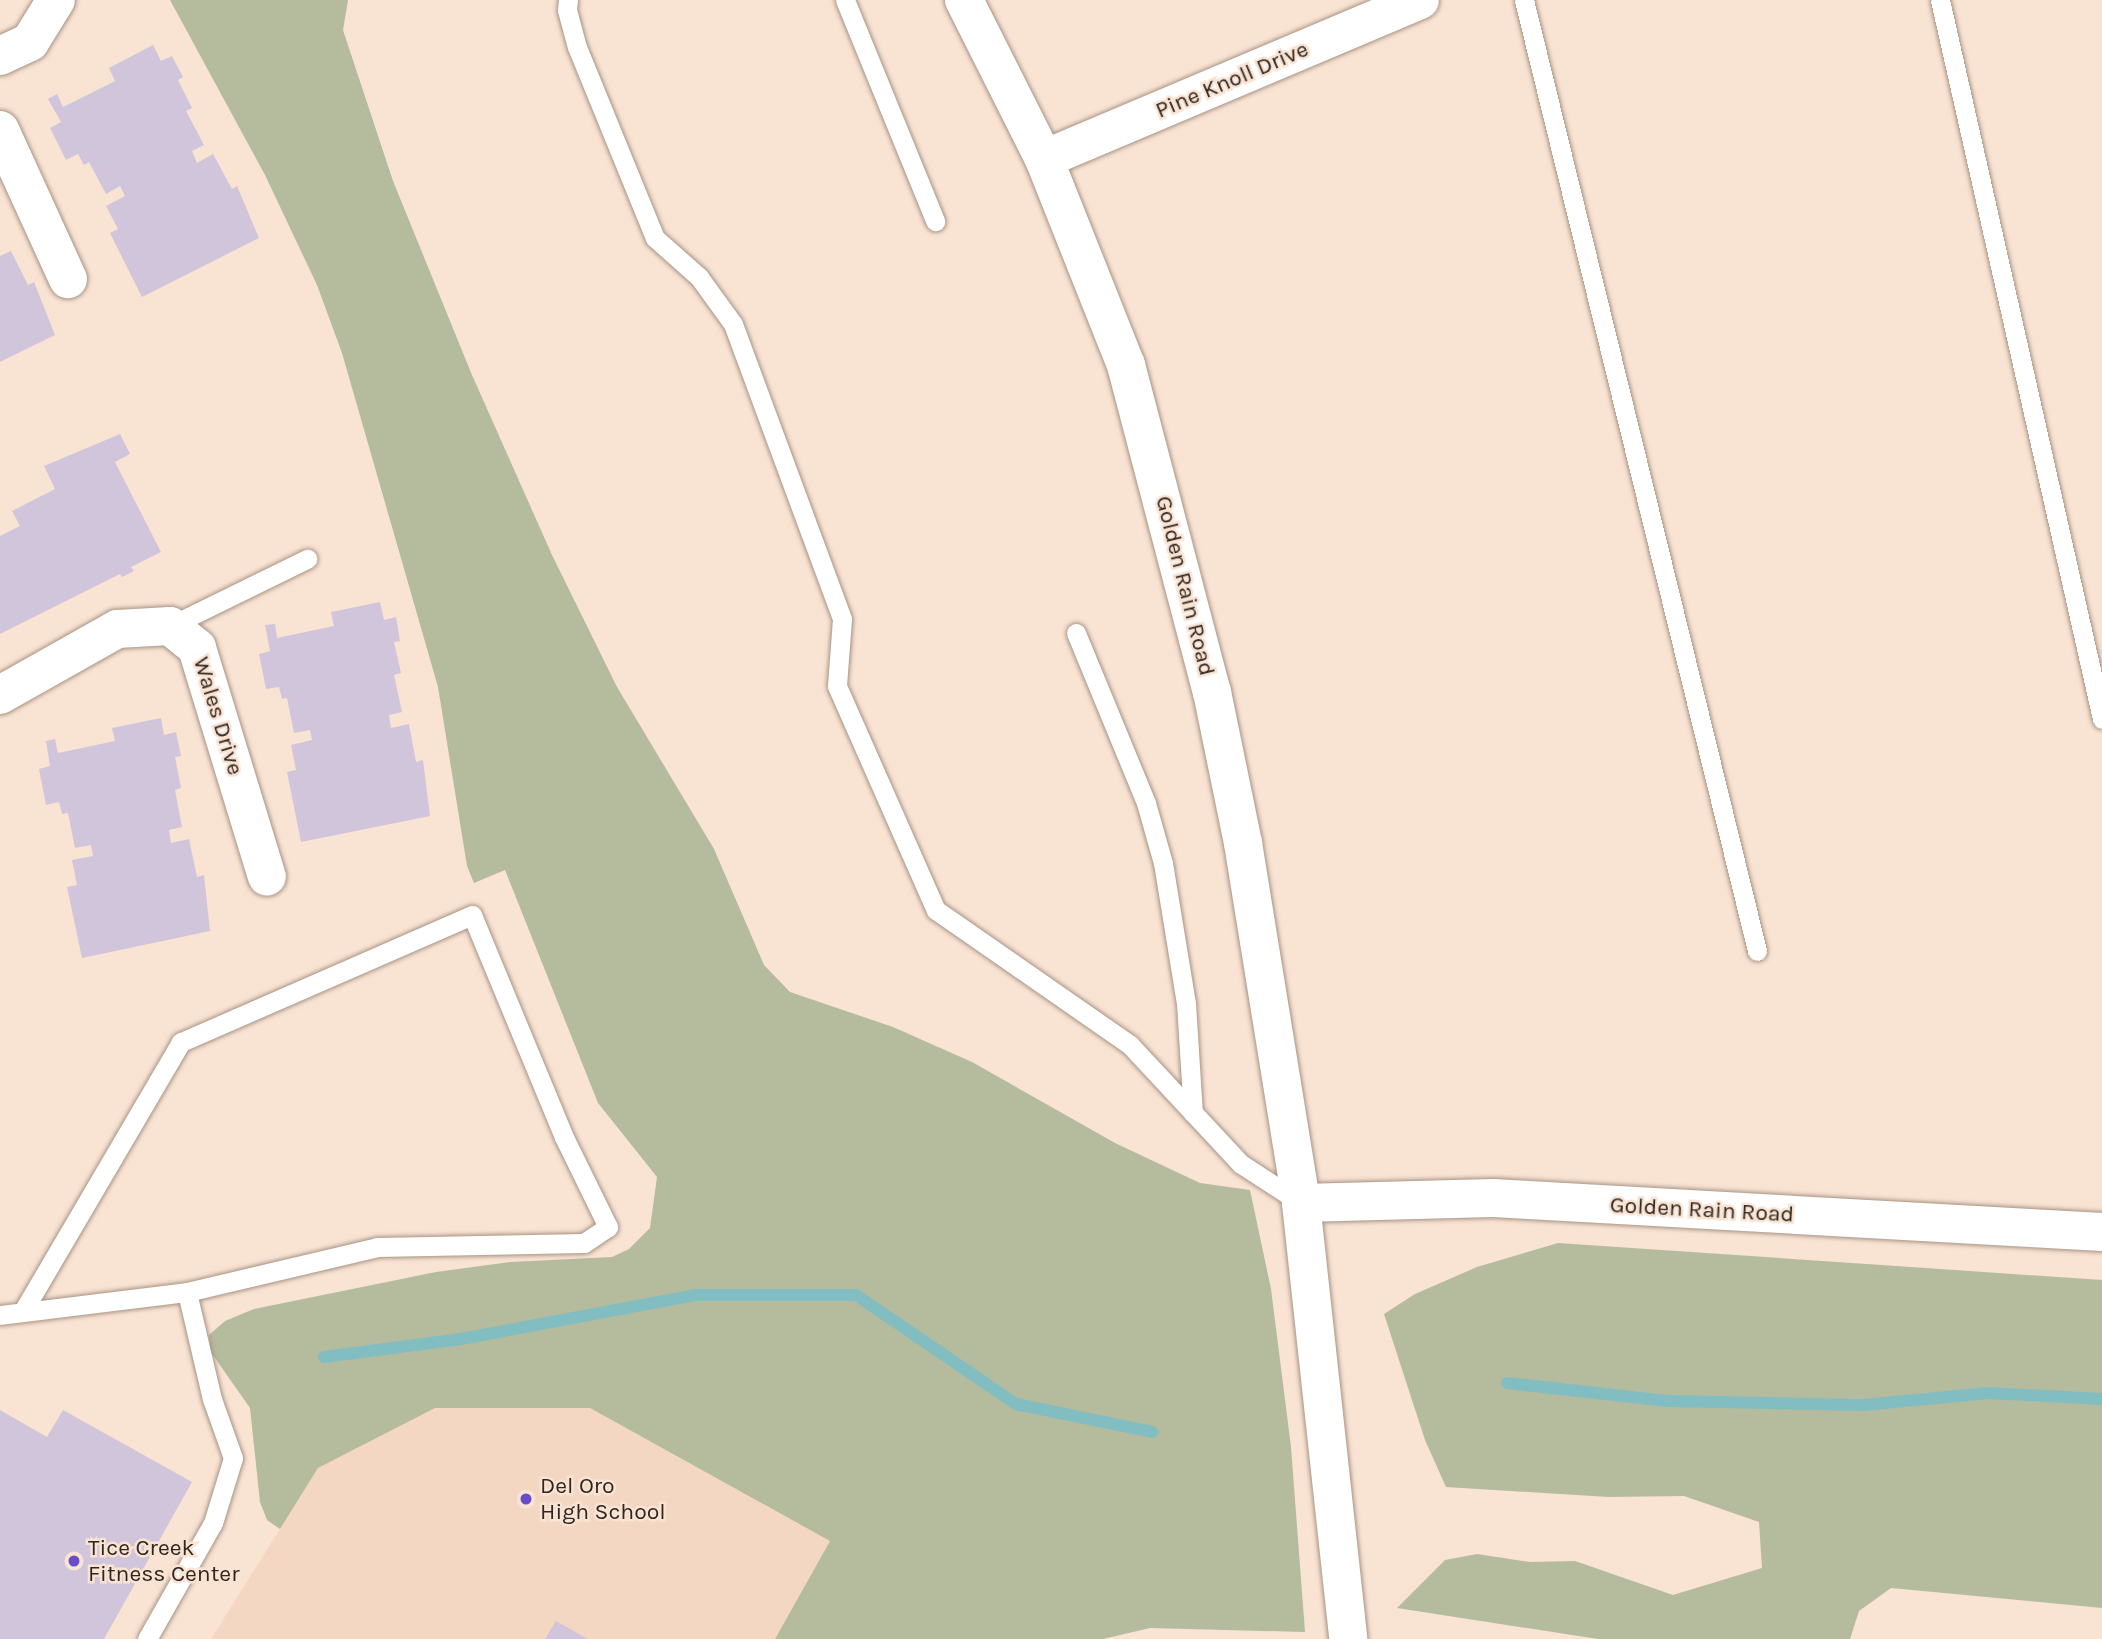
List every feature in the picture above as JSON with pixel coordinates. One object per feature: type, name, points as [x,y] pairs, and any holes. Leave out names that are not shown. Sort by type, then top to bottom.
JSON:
[{"type":"street","points":[[0,56],[30,42],[56,0]]},
{"type":"street","name":"Golden Rain Road","points":[[964,0],[1044,159],[1126,365],[1212,692],[1242,843],[1301,1203],[1348,1639]]},
{"type":"street","name":"Pine Knoll Drive","points":[[1044,159],[1420,0]]},
{"type":"street","points":[[0,130],[68,279]]},
{"type":"street","points":[[0,695],[117,629],[170,626]]},
{"type":"street","name":"Wales Drive","points":[[170,626],[197,648],[267,877]]},
{"type":"street","name":"Golden Rain Road","points":[[1301,1203],[1493,1198],[2102,1232]]},
{"type":"lane","points":[[568,0],[577,47],[655,238],[699,276],[733,324],[842,619],[838,686],[936,910],[1130,1045],[1241,1164],[1301,1203]]},
{"type":"lane","points":[[845,0],[935,221]]},
{"type":"lane","points":[[1524,0],[1757,951]]},
{"type":"lane","points":[[1940,0],[2102,719]]},
{"type":"lane","points":[[170,626],[307,559]]},
{"type":"lane","points":[[1076,633],[1146,803],[1163,863],[1186,1003],[1193,1113]]},
{"type":"lane","points":[[0,1315],[187,1292],[377,1247],[584,1243],[608,1227],[564,1137],[472,915],[181,1042],[23,1311]]},
{"type":"lane","points":[[147,1639],[213,1523],[233,1458],[212,1399],[187,1292]]},
{"type":"shaded area","name":"Del Oro High School","points":[[435,1408],[590,1408],[830,1541],[775,1639],[211,1639],[318,1468]]},
{"type":"green space","points":[[170,0],[348,0],[343,30],[393,181],[472,375],[552,555],[617,687],[714,849],[764,965],[790,992],[893,1027],[972,1062],[1115,1143],[1200,1183],[1250,1190],[1271,1289],[1291,1447],[1305,1632],[1150,1628],[1103,1639],[775,1639],[830,1541],[590,1408],[435,1408],[318,1468],[280,1529],[267,1520],[260,1502],[250,1408],[210,1351],[209,1335],[225,1321],[254,1309],[436,1272],[510,1262],[612,1257],[629,1249],[650,1228],[657,1177],[598,1103],[505,870],[474,883],[467,866],[438,687],[342,353],[317,285],[265,175]]},
{"type":"green space","points":[[1558,1243],[2102,1280],[2102,1608],[1891,1588],[1859,1611],[1850,1639],[1598,1639],[1397,1608],[1445,1560],[1477,1554],[1530,1562],[1575,1561],[1673,1595],[1762,1568],[1759,1522],[1684,1496],[1609,1497],[1446,1487],[1425,1440],[1384,1314],[1415,1294],[1477,1267]]},
{"type":"building","points":[[153,45],[161,61],[172,56],[183,77],[178,80],[192,108],[186,111],[204,145],[192,151],[197,163],[213,154],[232,189],[237,186],[259,238],[142,297],[110,233],[118,229],[106,206],[125,196],[120,186],[106,194],[89,162],[84,165],[78,154],[66,160],[50,128],[61,122],[48,99],[57,94],[63,107],[115,81],[109,68]]},
{"type":"building","points":[[11,251],[28,285],[34,282],[55,335],[0,362],[0,256]]},
{"type":"building","points":[[120,434],[130,454],[115,462],[161,552],[131,567],[134,571],[122,577],[120,574],[0,634],[0,536],[20,526],[12,511],[55,489],[44,466]]},
{"type":"building","points":[[380,602],[384,620],[396,617],[400,641],[394,642],[401,673],[394,675],[402,712],[389,715],[391,728],[409,724],[416,762],[423,760],[430,816],[301,842],[287,772],[296,770],[291,745],[312,740],[310,730],[294,733],[287,698],[282,699],[279,687],[266,689],[259,654],[270,651],[265,625],[275,624],[277,638],[334,626],[331,612]]},
{"type":"building","points":[[161,718],[164,735],[176,732],[181,756],[175,757],[181,788],[175,790],[182,827],[169,830],[171,843],[189,839],[197,877],[204,875],[210,931],[82,958],[67,887],[77,885],[72,860],[93,856],[91,845],[75,848],[68,813],[62,814],[59,802],[46,805],[39,769],[50,766],[46,741],[55,739],[58,753],[115,741],[112,728]]},
{"type":"building","name":"Tice Creek Fitness Center","points":[[0,1410],[47,1437],[63,1410],[192,1482],[104,1639],[0,1639]]},
{"type":"building","points":[[556,1621],[588,1639],[545,1639]]},
{"type":"waterway","points":[[324,1357],[461,1339],[695,1295],[856,1295],[1016,1404],[1152,1432]]},
{"type":"waterway","points":[[1507,1383],[1667,1401],[1864,1405],[1988,1393],[2102,1399]]},
{"type":"place","name":"Del Oro High School","points":[[526,1499]]},
{"type":"place","name":"Tice Creek Fitness Center","points":[[74,1561]]}]
